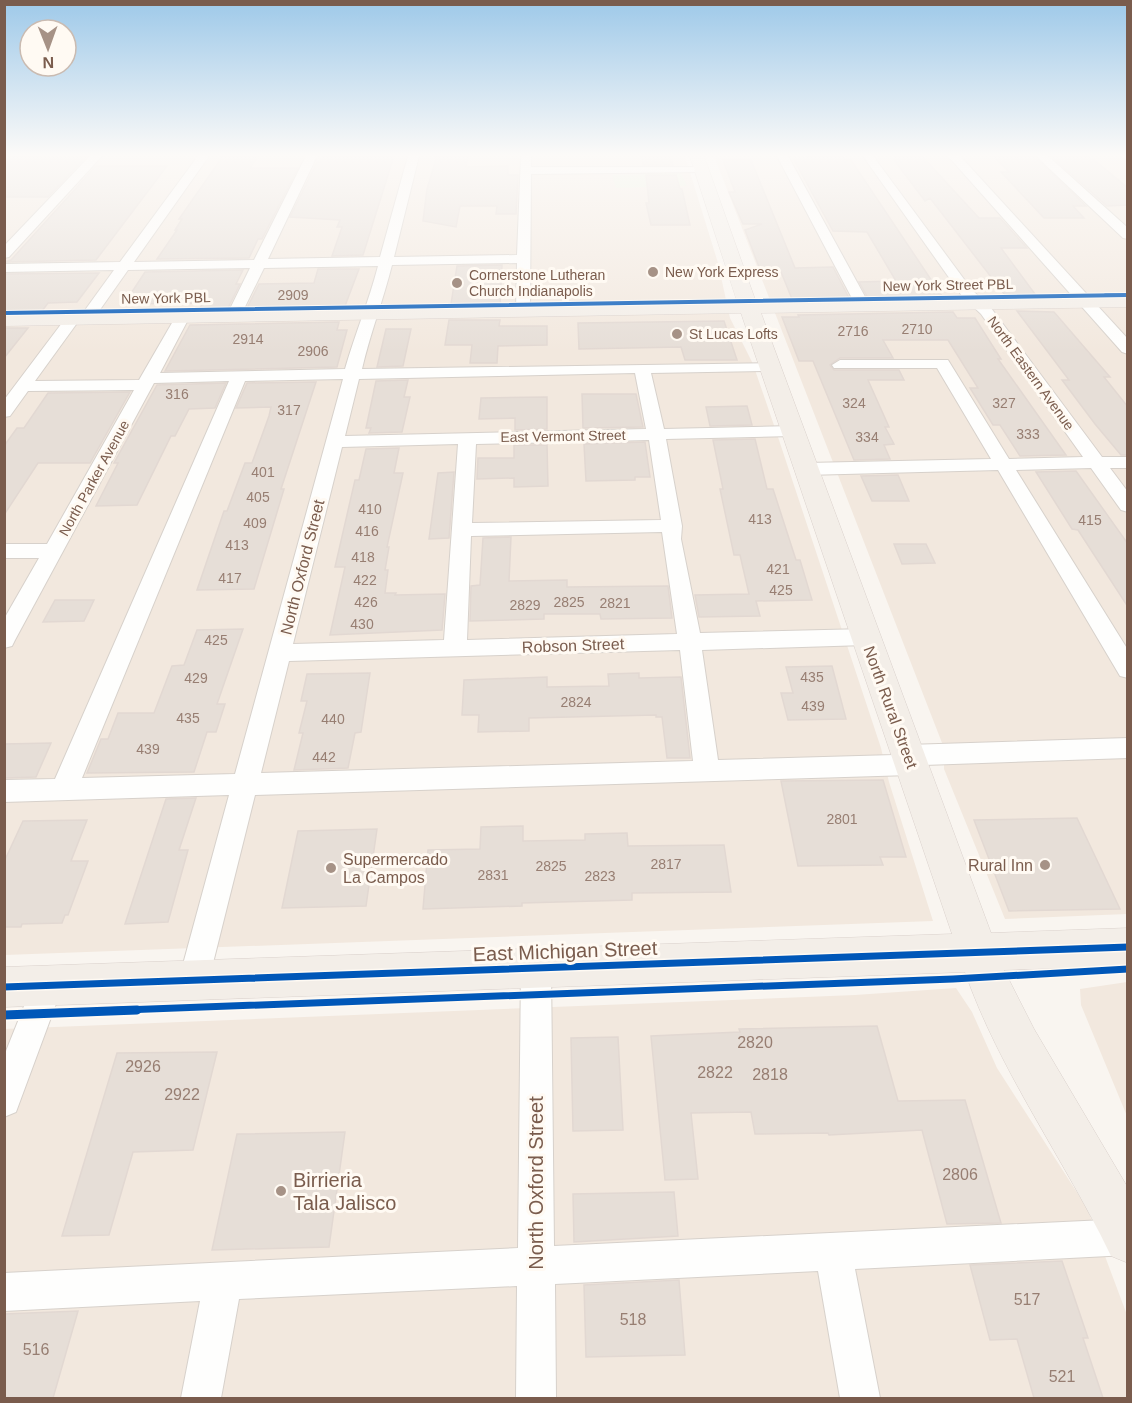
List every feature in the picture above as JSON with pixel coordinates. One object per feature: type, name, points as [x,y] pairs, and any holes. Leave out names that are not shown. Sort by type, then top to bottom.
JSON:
[{"type":"main road","name":"North Rural Street","points":[[719,221],[978,953],[1021,1048],[1081,1148],[1127,1238]]},
{"type":"main road","points":[[4,320],[370,312],[1128,301]]},
{"type":"main road","name":"East Michigan Street","points":[[4,987],[1128,947]]},
{"type":"street","points":[[4,254],[35,221]]},
{"type":"street","points":[[4,411],[125,265],[156,221]]},
{"type":"street","points":[[234,315],[279,221]]},
{"type":"street","name":"North Oxford Street","points":[[194,979],[334,442],[396,221]]},
{"type":"street","points":[[524,221],[524,310]]},
{"type":"street","points":[[817,221],[862,304]]},
{"type":"street","name":"North Eastern Avenue","points":[[915,221],[967,293],[986,311],[1128,506]]},
{"type":"street","points":[[1013,221],[1128,349]]},
{"type":"street","points":[[1113,221],[1128,235]]},
{"type":"street","points":[[4,268],[524,259]]},
{"type":"street","name":"North Parker Avenue","points":[[4,640],[183,316]]},
{"type":"street","points":[[840,365],[942,363],[1128,670]]},
{"type":"street","points":[[4,388],[239,376],[769,366]]},
{"type":"street","points":[[642,369],[672,526],[671,539],[690,642],[707,771]]},
{"type":"street","points":[[64,789],[239,376]]},
{"type":"street","name":"East Vermont Street","points":[[334,442],[792,431]]},
{"type":"street","points":[[455,648],[467,439]]},
{"type":"street","points":[[806,469],[1128,462]]},
{"type":"street","points":[[462,530],[672,526]]},
{"type":"street","points":[[4,551],[54,551]]},
{"type":"street","name":"Robson Street","points":[[280,653],[866,637]]},
{"type":"street","points":[[4,790],[707,771],[1128,748]]},
{"type":"street","name":"North Oxford Street","points":[[536,968],[536,1398]]},
{"type":"street","points":[[4,1100],[48,985]]},
{"type":"street","points":[[4,1292],[1127,1238]]},
{"type":"street","points":[[833,1251],[860,1398]]},
{"type":"street","points":[[201,1398],[223,1282]]},
{"type":"shaded area","points":[[4,221],[705,221],[718,263],[730,318],[753,364],[779,440],[881,748],[889,782],[933,921],[5,955]]},
{"type":"shaded area","points":[[739,221],[1127,221],[1127,914],[1005,919],[944,769],[944,748]]},
{"type":"shaded area","points":[[1128,982],[1127,1116],[1081,1005],[1080,989]]},
{"type":"shaded area","points":[[956,988],[972,1012],[997,1068],[1087,1208],[1127,1315],[1127,1398],[5,1398],[4,1029],[855,995]]},
{"type":"building","points":[[46,221],[125,221],[96,260],[4,262],[11,260]]},
{"type":"building","points":[[180,221],[271,221],[262,239],[258,239],[249,258],[157,259],[177,230],[175,230]]},
{"type":"building","points":[[339,221],[373,221],[363,255],[332,256],[342,227],[337,227]]},
{"type":"building","points":[[426,221],[457,221],[456,227]]},
{"type":"building","points":[[650,221],[689,221],[690,225],[651,225]]},
{"type":"building","points":[[742,221],[776,221],[795,268],[833,267],[849,298],[792,299],[781,272],[761,272],[745,230],[762,224],[743,224]]},
{"type":"building","points":[[828,221],[892,221],[942,296],[868,298],[859,282],[896,281],[867,232],[833,231]]},
{"type":"building","points":[[948,221],[1003,221],[1027,248],[1001,248],[1035,294],[1005,295]]},
{"type":"building","points":[[502,265],[500,304],[451,304],[457,266]]},
{"type":"building","points":[[318,269],[359,269],[345,306],[247,308],[259,284],[314,283]]},
{"type":"building","points":[[243,270],[236,284],[240,284],[228,308],[200,309],[202,303],[124,304],[145,272]]},
{"type":"building","points":[[99,273],[77,302],[48,303],[42,311],[4,312],[4,274]]},
{"type":"building","points":[[1017,311],[1054,312],[1110,377],[1104,377],[1128,407],[1128,455],[1121,455],[1095,424],[1062,380],[1069,380]]},
{"type":"building","points":[[953,312],[957,318],[975,318],[1001,359],[998,359],[1066,455],[1020,456],[1000,425],[993,425],[970,388],[978,388],[948,340],[883,340],[893,358],[840,358],[830,365],[834,370],[899,370],[904,380],[868,380],[889,427],[885,427],[894,444],[884,445],[890,459],[854,460],[813,361],[799,361],[782,317]]},
{"type":"building","points":[[449,320],[500,320],[499,326],[547,326],[547,345],[498,346],[497,363],[470,363],[472,345],[445,345]]},
{"type":"building","name":"St Lucas Lofts","points":[[724,321],[737,360],[685,360],[681,347],[579,349],[578,323]]},
{"type":"building","points":[[339,322],[337,330],[347,330],[337,367],[165,371],[190,325]]},
{"type":"building","points":[[4,328],[28,328],[4,358]]},
{"type":"building","points":[[386,329],[411,329],[403,366],[377,367]]},
{"type":"building","points":[[408,380],[404,397],[410,397],[402,432],[369,433],[371,428],[366,428],[376,381]]},
{"type":"building","points":[[316,382],[281,489],[284,489],[254,589],[197,590],[224,511],[227,511],[245,463],[252,463],[269,416],[271,407],[236,408],[247,383]]},
{"type":"building","points":[[226,383],[215,408],[189,409],[175,436],[171,436],[137,505],[96,506],[118,463],[114,463],[157,385]]},
{"type":"building","points":[[130,392],[90,463],[38,463],[4,515],[4,446],[17,428],[24,428],[48,393]]},
{"type":"building","points":[[582,394],[636,394],[643,427],[583,428]]},
{"type":"building","points":[[547,397],[547,429],[515,430],[515,418],[479,419],[481,398]]},
{"type":"building","points":[[747,406],[752,425],[710,426],[706,407]]},
{"type":"building","points":[[755,439],[767,489],[773,489],[796,560],[800,560],[812,600],[756,601],[760,616],[699,617],[695,595],[749,594],[740,555],[734,555],[720,489],[723,489],[713,440]]},
{"type":"building","points":[[645,442],[650,477],[635,477],[635,480],[586,481],[584,444]]},
{"type":"building","points":[[514,445],[547,445],[548,486],[514,487],[514,478],[477,479],[478,458],[514,458]]},
{"type":"building","points":[[399,448],[394,473],[403,473],[387,547],[389,547],[385,570],[388,570],[385,593],[396,593],[395,595],[445,594],[442,630],[330,635],[345,567],[335,567],[355,480],[359,480],[366,449]]},
{"type":"building","points":[[1076,471],[1128,544],[1128,607],[1078,530],[1072,529],[1036,472]]},
{"type":"building","points":[[454,472],[449,538],[429,539],[438,473]]},
{"type":"building","points":[[898,475],[909,501],[872,501],[861,476]]},
{"type":"building","points":[[511,537],[509,581],[567,580],[567,587],[668,586],[672,618],[601,619],[600,614],[544,614],[544,619],[470,621],[471,586],[480,585],[483,538]]},
{"type":"building","points":[[894,544],[926,544],[935,563],[902,564]]},
{"type":"building","points":[[55,600],[94,600],[84,621],[43,622]]},
{"type":"building","points":[[243,629],[217,704],[225,704],[216,732],[207,732],[194,772],[87,773],[101,739],[108,739],[118,713],[154,713],[172,666],[184,665],[197,630]]},
{"type":"building","points":[[832,666],[846,719],[788,720],[781,693],[793,693],[786,667]]},
{"type":"building","points":[[370,673],[361,732],[355,733],[348,768],[294,770],[303,733],[299,733],[307,701],[301,701],[307,674]]},
{"type":"building","points":[[639,673],[639,678],[681,677],[690,758],[667,758],[662,717],[656,717],[656,715],[529,718],[529,731],[478,732],[479,715],[462,715],[464,680],[547,677],[547,687],[609,686],[608,674]]},
{"type":"building","points":[[51,743],[36,777],[4,778],[4,744]]},
{"type":"building","points":[[883,780],[906,857],[880,857],[883,865],[798,866],[781,781]]},
{"type":"building","points":[[196,798],[179,850],[188,850],[168,922],[125,924],[166,799]]},
{"type":"building","name":"Rural Inn","points":[[1077,818],[1120,909],[1009,911],[974,820]]},
{"type":"building","points":[[87,820],[71,861],[88,861],[68,915],[65,915],[62,923],[4,927],[4,862],[23,821]]},
{"type":"building","points":[[523,826],[523,841],[585,840],[585,834],[627,833],[628,846],[724,845],[731,892],[632,893],[632,900],[423,909],[428,850],[480,849],[481,827]]},
{"type":"building","name":"Supermercado La Campos","points":[[377,829],[366,906],[282,908],[298,831]]},
{"type":"building","points":[[877,1026],[898,1101],[965,1100],[1001,1223],[947,1224],[922,1130],[829,1135],[828,1133],[755,1134],[751,1112],[691,1113],[698,1179],[665,1180],[651,1036],[740,1032],[739,1029]]},
{"type":"building","points":[[618,1037],[623,1130],[573,1131],[571,1038]]},
{"type":"building","points":[[217,1052],[193,1150],[133,1152],[109,1235],[62,1236],[117,1053]]},
{"type":"building","name":"Birrieria Tala Jalisco","points":[[345,1132],[329,1247],[212,1250],[237,1134]]},
{"type":"building","points":[[674,1192],[678,1236],[574,1242],[573,1194]]},
{"type":"building","points":[[1062,1261],[1088,1338],[1083,1338],[1103,1398],[1034,1398],[1017,1339],[990,1340],[970,1265]]},
{"type":"building","points":[[679,1280],[685,1355],[586,1357],[584,1285]]},
{"type":"building","points":[[78,1311],[53,1398],[4,1398],[4,1314]]},
{"type":"cycle path","name":"New York Street PBL","points":[[4,313],[1128,295]]},
{"type":"cycle path","points":[[4,987],[1128,947]]},
{"type":"cycle path","points":[[4,1015],[953,979],[1128,969]]},
{"type":"place","name":"New York Express","points":[[653,272]]},
{"type":"place","name":"Cornerstone Lutheran Church Indianapolis","points":[[457,283]]},
{"type":"place","name":"St Lucas Lofts","points":[[677,334]]},
{"type":"place","name":"Rural Inn","points":[[1045,865]]},
{"type":"place","name":"Supermercado La Campos","points":[[331,868]]},
{"type":"place","name":"Birrieria Tala Jalisco","points":[[281,1191]]}]
